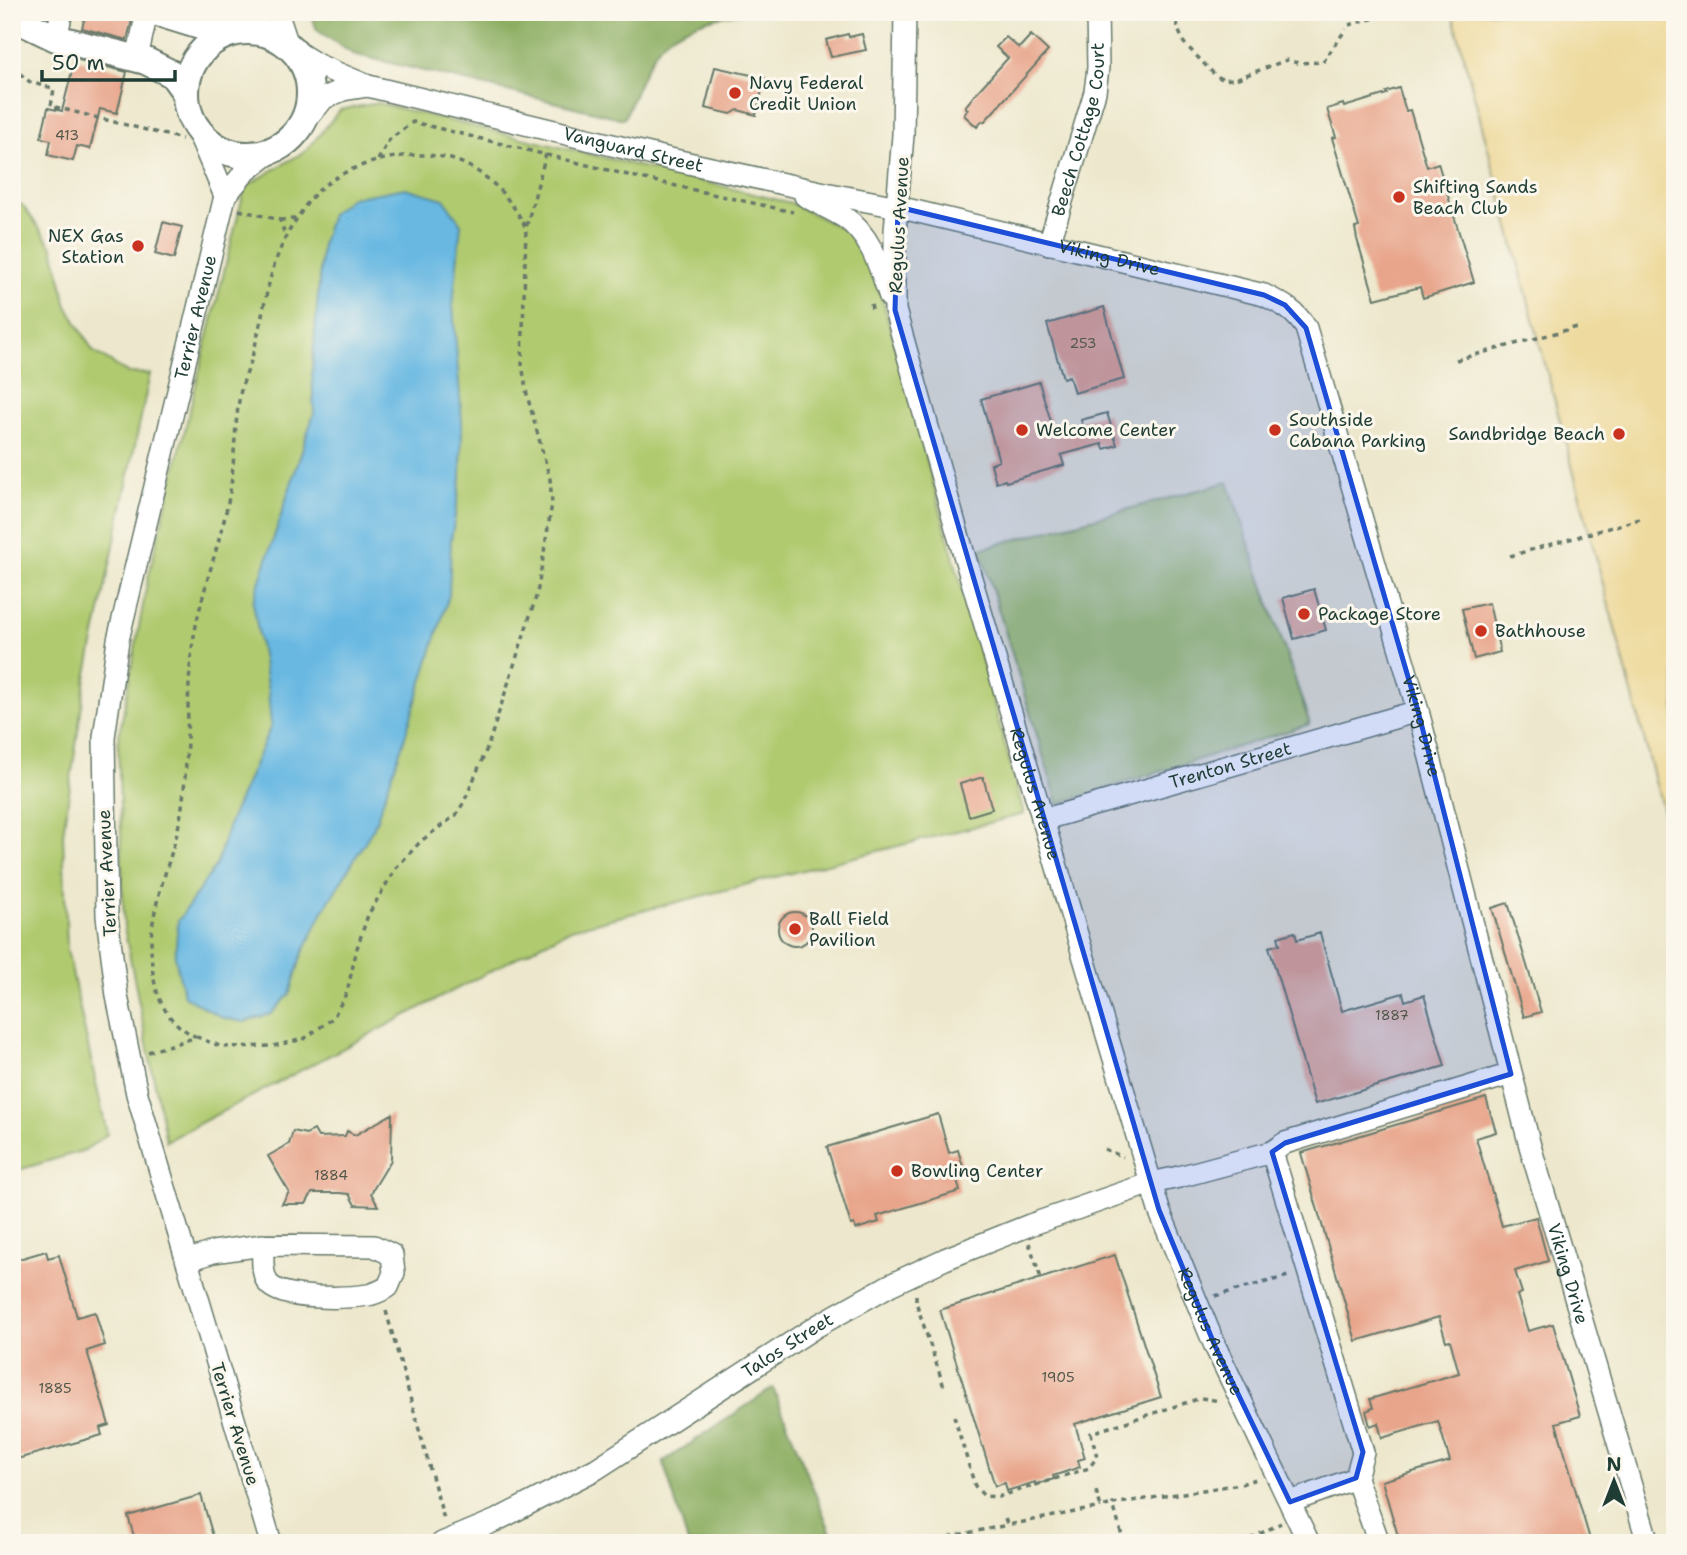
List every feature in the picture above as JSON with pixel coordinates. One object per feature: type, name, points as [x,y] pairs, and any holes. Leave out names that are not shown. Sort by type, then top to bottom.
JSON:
[{"type":"main road","points":[[160,13],[239,26],[273,35],[292,48],[306,68],[311,87],[310,107],[302,125],[289,141],[272,151],[253,156],[232,154],[195,138],[185,92],[188,74],[196,57],[210,43],[239,26]]},
{"type":"main road","points":[[12,17],[56,38],[137,58],[172,74],[185,92]]},
{"type":"street","points":[[56,38],[62,12]]},
{"type":"street","points":[[277,12],[292,48]]},
{"type":"street","name":"Regulus Avenue","points":[[905,12],[903,135],[895,231],[895,310],[1042,820],[1159,1210],[1195,1302],[1288,1511],[1309,1543]]},
{"type":"street","name":"Beech Cottage Court","points":[[1049,244],[1095,92],[1098,68],[1097,12]]},
{"type":"street","points":[[137,58],[160,13]]},
{"type":"street","name":"Vanguard Street","points":[[292,48],[318,65],[368,86],[785,184],[898,207]]},
{"type":"street","name":"Vanguard Street","points":[[302,125],[324,98],[343,90],[368,86]]},
{"type":"street","points":[[195,138],[215,166],[229,203]]},
{"type":"street","name":"Terrier Avenue","points":[[271,1543],[137,1094],[117,996],[107,916],[104,737],[118,640],[229,203],[245,172],[272,151]]},
{"type":"street","points":[[785,184],[845,218],[860,232],[873,250],[895,310]]},
{"type":"street","name":"Viking Drive","points":[[898,207],[1264,295],[1286,305],[1298,315],[1306,328],[1418,711],[1530,1146],[1647,1543]]},
{"type":"street","name":"Trenton Street","points":[[1042,820],[1418,711]]},
{"type":"street","name":"Talos Street","points":[[444,1535],[497,1520],[596,1469],[817,1326],[890,1285],[945,1259],[1151,1182],[1180,1177],[1272,1152],[1284,1143],[1511,1074]]},
{"type":"street","points":[[1272,1152],[1363,1452],[1356,1478],[1378,1543]]},
{"type":"street","points":[[187,1261],[213,1252],[263,1245],[374,1246],[392,1255],[394,1273],[388,1287],[372,1295],[341,1297],[280,1292],[268,1283],[263,1267],[263,1245]]},
{"type":"street","points":[[1288,1511],[1356,1478]]},
{"type":"path","points":[[1176,12],[1178,29],[1184,43],[1215,75],[1224,80],[1238,78],[1287,60],[1298,63],[1323,62],[1348,27],[1397,12]]},
{"type":"path","points":[[12,66],[30,82],[54,89],[51,106],[182,139],[195,138]]},
{"type":"path","points":[[377,162],[389,141],[413,122],[798,213]]},
{"type":"path","points":[[526,228],[516,208],[490,180],[467,163],[441,155],[411,154],[377,162],[333,179],[315,194],[296,219],[271,268],[253,356],[240,394],[230,492],[193,643],[187,765],[181,815],[153,919],[151,947],[158,996],[165,1012],[180,1029],[197,1037],[222,1046],[273,1046],[304,1039],[333,1018],[347,992],[368,915],[396,868],[421,841],[456,815],[488,746],[537,594],[552,504],[550,479],[527,395],[522,364],[526,228],[546,154]]},
{"type":"path","points":[[229,203],[280,220],[296,219]]},
{"type":"path","points":[[280,220],[286,237]]},
{"type":"path","points":[[868,295],[873,313]]},
{"type":"path","points":[[1456,360],[1581,326]]},
{"type":"path","points":[[1510,556],[1640,519]]},
{"type":"path","points":[[148,1052],[197,1037]]},
{"type":"path","points":[[1104,1149],[1125,1158]]},
{"type":"path","points":[[1028,1241],[1041,1278]]},
{"type":"path","points":[[1204,1299],[1294,1275]]},
{"type":"path","points":[[916,1290],[916,1301],[944,1387]]},
{"type":"path","points":[[386,1311],[444,1535]]},
{"type":"path","points":[[954,1416],[975,1486],[984,1496],[998,1497],[1089,1468],[1097,1457],[1091,1433],[1201,1398],[1225,1402],[1226,1397]]},
{"type":"path","points":[[939,1542],[952,1536],[1113,1504],[1241,1484],[1265,1476]]},
{"type":"path","points":[[1096,1491],[1101,1507]]},
{"type":"path","points":[[1113,1504],[1124,1543]]},
{"type":"path","points":[[1242,1543],[1288,1511]]},
{"type":"path","points":[[1005,1520],[1008,1525]]},
{"type":"highlighted area","points":[[898,207],[1264,295],[1285,305],[1306,328],[1418,711],[1511,1074],[1285,1143],[1272,1152],[1363,1452],[1356,1478],[1290,1502],[1215,1346],[1159,1210],[895,310]]},
{"type":"green space","points":[[310,12],[751,12],[708,20],[687,27],[668,38],[648,64],[624,119],[353,54],[317,30]]},
{"type":"green space","points":[[377,103],[791,203],[851,233],[877,279],[1024,814],[571,929],[166,1141],[124,927],[118,742],[148,578],[245,187],[307,150],[340,110]]},
{"type":"green space","points":[[12,197],[24,207],[53,248],[67,306],[93,351],[128,373],[150,374],[85,683],[63,834],[67,949],[107,1134],[85,1150],[12,1172]]},
{"type":"green space","points":[[1228,482],[1310,724],[1058,804],[980,549]]},
{"type":"green space","points":[[773,1388],[835,1543],[688,1543],[663,1462]]},
{"type":"sand","name":"Sandbridge Beach","points":[[1452,12],[1675,12],[1675,856]]},
{"type":"water","points":[[405,188],[444,199],[461,224],[453,305],[462,422],[461,479],[451,540],[449,595],[374,827],[322,913],[301,957],[290,994],[271,1014],[244,1022],[223,1018],[184,996],[175,957],[178,921],[216,865],[230,821],[271,726],[253,602],[314,413],[312,370],[322,244],[331,214],[351,198]]},
{"type":"building","points":[[86,12],[134,12],[127,40],[82,28]]},
{"type":"building","points":[[848,34],[849,37],[862,34],[866,50],[831,57],[826,40]]},
{"type":"building","points":[[1031,35],[1048,51],[977,127],[964,115],[968,109],[965,107],[1008,58],[996,47],[1006,37],[1019,48]]},
{"type":"building","points":[[75,59],[127,72],[117,113],[100,109],[90,149],[77,146],[73,161],[48,155],[51,140],[41,138],[48,108],[62,111]]},
{"type":"building","name":"Navy Federal Credit Union","points":[[715,67],[765,78],[756,115],[738,110],[731,114],[705,108]]},
{"type":"building","name":"Shifting Sands Beach Club","points":[[1399,88],[1406,111],[1410,110],[1427,167],[1438,163],[1474,282],[1423,298],[1420,287],[1375,299],[1357,239],[1355,228],[1359,227],[1332,138],[1336,137],[1327,109],[1343,104],[1344,107]]},
{"type":"building","points":[[163,222],[182,227],[174,259],[155,254]]},
{"type":"building","points":[[1104,307],[1124,379],[1074,393],[1069,376],[1063,378],[1047,324]]},
{"type":"building","name":"Welcome Center","points":[[1039,382],[1055,435],[1083,427],[1081,420],[1107,413],[1117,445],[1104,449],[1102,444],[1061,455],[1064,465],[996,483],[991,464],[999,461],[981,399]]},
{"type":"building","name":"Package Store","points":[[1314,589],[1326,630],[1294,639],[1283,598]]},
{"type":"building","name":"Bathhouse","points":[[1489,603],[1500,652],[1474,659],[1462,609]]},
{"type":"building","points":[[983,777],[992,809],[969,816],[960,784]]},
{"type":"building","points":[[1508,903],[1541,1012],[1524,1017],[1492,908]]},
{"type":"building","name":"Ball Field Pavilion","points":[[795,912],[807,917],[812,929],[807,941],[795,946],[783,941],[778,929],[783,917]]},
{"type":"building","points":[[1295,932],[1297,940],[1320,933],[1342,1011],[1403,993],[1405,1001],[1424,995],[1445,1066],[1315,1104],[1269,947],[1280,944],[1278,937]]},
{"type":"building","points":[[1486,1098],[1496,1132],[1476,1138],[1502,1226],[1536,1217],[1548,1261],[1515,1271],[1522,1293],[1517,1295],[1528,1331],[1553,1324],[1580,1416],[1556,1423],[1591,1543],[1400,1543],[1382,1481],[1450,1461],[1438,1421],[1382,1438],[1378,1423],[1370,1426],[1366,1411],[1373,1408],[1370,1399],[1459,1373],[1450,1340],[1446,1341],[1439,1317],[1356,1341],[1301,1153]]},
{"type":"building","points":[[392,1114],[391,1160],[371,1193],[378,1206],[355,1205],[349,1194],[340,1193],[312,1193],[306,1204],[282,1204],[289,1192],[268,1156],[289,1144],[293,1131],[306,1134],[314,1130],[318,1137],[345,1136],[347,1131],[355,1135]]},
{"type":"building","name":"Bowling Center","points":[[938,1114],[949,1153],[958,1150],[964,1170],[955,1172],[960,1191],[877,1216],[879,1222],[856,1229],[854,1224],[851,1225],[827,1147]]},
{"type":"building","points":[[46,1251],[48,1258],[59,1255],[77,1317],[95,1312],[105,1345],[87,1351],[109,1425],[100,1428],[102,1435],[17,1459],[12,1443],[12,1261]]},
{"type":"building","points":[[1115,1255],[1161,1397],[1075,1424],[1085,1458],[1078,1460],[1080,1467],[1035,1485],[1035,1482],[1007,1491],[1005,1483],[995,1486],[940,1310]]},
{"type":"building","points":[[201,1495],[215,1543],[136,1543],[128,1516]]},
{"type":"place","name":"Navy Federal Credit Union","points":[[735,93]]},
{"type":"place","name":"Shifting Sands Beach Club","points":[[1399,197]]},
{"type":"place","name":"NEX Gas Station","points":[[138,246]]},
{"type":"place","name":"Welcome Center","points":[[1022,430]]},
{"type":"place","name":"Southside Cabana Parking","points":[[1275,430]]},
{"type":"place","name":"Sandbridge Beach","points":[[1619,434]]},
{"type":"place","name":"Package Store","points":[[1304,614]]},
{"type":"place","name":"Bathhouse","points":[[1481,631]]},
{"type":"place","name":"Ball Field Pavilion","points":[[795,929]]},
{"type":"place","name":"Bowling Center","points":[[897,1171]]}]
